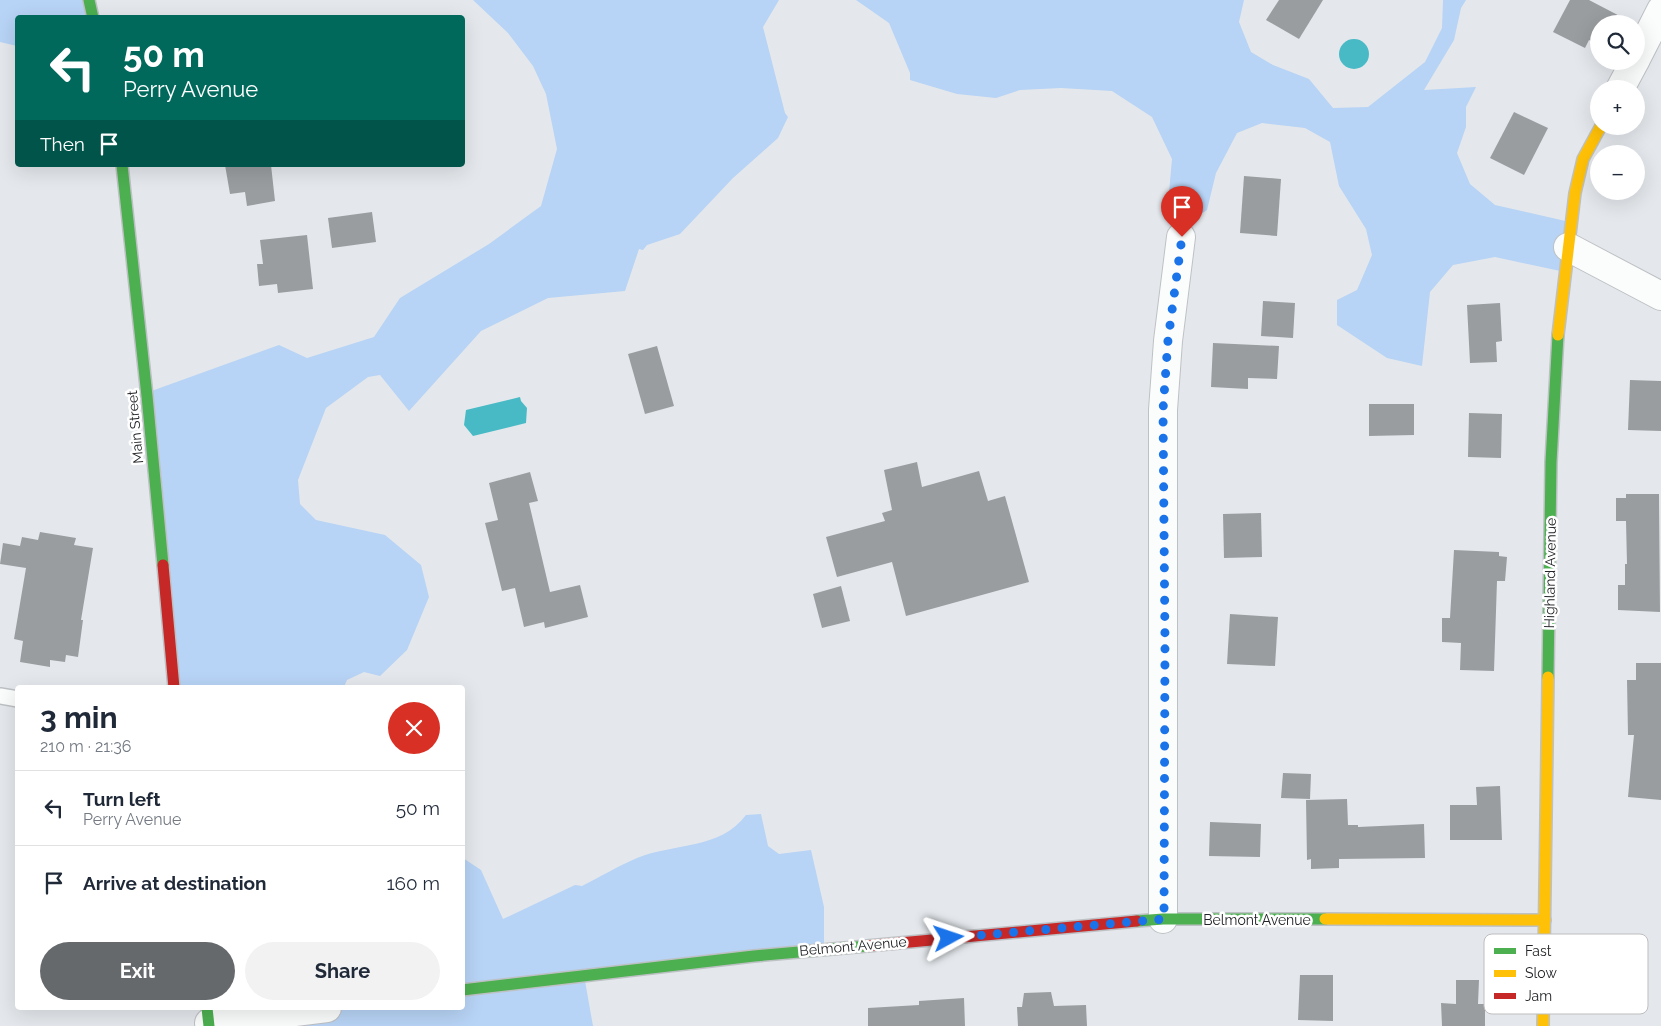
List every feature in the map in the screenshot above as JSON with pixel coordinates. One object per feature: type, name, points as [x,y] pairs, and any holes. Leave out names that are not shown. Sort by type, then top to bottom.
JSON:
[{"type":"street","points":[[89,0],[92,15]]},
{"type":"street","points":[[1645,42],[1661,10]]},
{"type":"street","name":"Highland Avenue","points":[[1545,934],[1551,462],[1559,322],[1575,193],[1583,159],[1596,135]]},
{"type":"street","name":"Main Street","points":[[122,167],[144,369],[174,685]]},
{"type":"street","points":[[1164,919],[1165,642],[1163,410],[1168,340],[1182,237]]},
{"type":"street","points":[[1568,247],[1661,296]]},
{"type":"street","name":"Belmont Avenue","points":[[465,990],[764,955],[1164,919],[1545,920]]},
{"type":"street","points":[[209,1019],[306,1010]]},
{"type":"lane","points":[[0,696],[15,698]]},
{"type":"shaded area","points":[[0,0],[93,0],[96,15],[15,15],[15,46],[0,42]]},
{"type":"shaded area","points":[[473,0],[779,0],[763,27],[785,113],[788,117],[778,138],[733,178],[680,234],[647,245],[643,250],[639,249],[625,291],[548,298],[481,331],[409,411],[380,375],[368,377],[326,408],[298,480],[300,504],[316,520],[385,535],[421,565],[429,597],[407,650],[380,676],[364,672],[347,680],[345,685],[175,685],[146,393],[279,345],[307,358],[374,337],[400,298],[489,244],[541,206],[557,149],[546,94],[533,66],[508,33]]},
{"type":"shaded area","points":[[856,0],[1244,0],[1239,22],[1251,52],[1273,65],[1309,79],[1333,108],[1368,107],[1425,62],[1442,28],[1443,0],[1466,0],[1461,8],[1454,40],[1424,90],[1476,87],[1466,107],[1466,127],[1457,153],[1470,184],[1495,205],[1574,223],[1565,272],[1495,257],[1453,265],[1430,292],[1422,366],[1387,358],[1337,325],[1337,300],[1357,290],[1372,255],[1366,229],[1339,186],[1330,142],[1305,128],[1262,123],[1237,133],[1216,173],[1207,210],[1180,228],[1167,215],[1172,159],[1152,117],[1112,91],[1061,88],[1020,90],[996,98],[957,94],[910,80],[910,73],[889,23]]},
{"type":"shaded area","points":[[1354,39],[1365,43],[1369,54],[1365,65],[1354,69],[1343,65],[1339,54],[1343,43]]},
{"type":"shaded area","points":[[520,397],[527,408],[526,423],[473,436],[464,425],[466,410]]},
{"type":"shaded area","points":[[761,814],[768,846],[779,854],[811,850],[824,907],[824,950],[585,981],[593,1026],[215,1026],[213,1010],[465,1010],[465,859],[481,870],[503,919],[575,885],[582,886],[637,858],[651,853],[710,840],[735,826],[746,815]]},
{"type":"building","points":[[1279,0],[1323,0],[1299,39],[1266,20]]},
{"type":"building","points":[[1570,0],[1589,0],[1618,15],[1590,15],[1590,40],[1585,48],[1553,32]]},
{"type":"building","points":[[1514,112],[1548,128],[1524,175],[1490,158]]},
{"type":"building","points":[[225,167],[271,167],[275,201],[247,206],[245,192],[230,194]]},
{"type":"building","points":[[1244,176],[1281,179],[1277,236],[1240,233]]},
{"type":"building","points":[[372,212],[376,242],[332,248],[328,218]]},
{"type":"building","points":[[307,235],[313,289],[278,293],[277,284],[259,286],[257,264],[263,264],[260,240]]},
{"type":"building","points":[[1263,301],[1295,303],[1293,338],[1261,336]]},
{"type":"building","points":[[1500,303],[1502,341],[1496,342],[1497,362],[1470,363],[1467,305]]},
{"type":"building","points":[[1213,343],[1279,346],[1277,379],[1248,378],[1248,389],[1211,387]]},
{"type":"building","points":[[657,346],[674,406],[645,414],[628,354]]},
{"type":"building","points":[[1630,380],[1661,381],[1661,431],[1628,430]]},
{"type":"building","points":[[1369,404],[1414,404],[1414,435],[1369,436]]},
{"type":"building","points":[[1469,413],[1502,414],[1501,458],[1468,457]]},
{"type":"building","points":[[917,462],[922,487],[979,471],[988,501],[1005,496],[1029,582],[906,616],[892,562],[837,577],[826,537],[885,521],[882,513],[892,510],[884,470]]},
{"type":"building","points":[[530,472],[538,501],[529,503],[550,592],[580,585],[588,617],[545,628],[544,622],[524,627],[515,588],[502,591],[485,523],[498,520],[489,483]]},
{"type":"building","points":[[1626,494],[1659,494],[1660,612],[1618,610],[1618,585],[1625,585],[1625,564],[1627,564],[1626,521],[1616,521],[1616,498],[1626,498]]},
{"type":"building","points":[[1261,513],[1262,557],[1224,558],[1223,514]]},
{"type":"building","points":[[40,532],[76,538],[74,545],[93,548],[81,620],[83,620],[78,657],[66,655],[65,662],[50,660],[50,667],[20,662],[23,641],[14,639],[26,568],[0,564],[3,543],[20,546],[22,537],[38,540]]},
{"type":"building","points":[[1454,550],[1499,552],[1499,556],[1507,557],[1505,581],[1497,581],[1494,671],[1460,670],[1461,643],[1442,642],[1442,618],[1450,618]]},
{"type":"building","points":[[841,586],[850,621],[822,628],[813,594]]},
{"type":"building","points":[[1230,614],[1278,617],[1275,666],[1227,664]]},
{"type":"building","points":[[1636,663],[1661,663],[1661,800],[1628,797],[1634,735],[1628,735],[1627,680],[1636,680]]},
{"type":"building","points":[[1283,773],[1311,774],[1310,799],[1281,798]]},
{"type":"building","points":[[1500,786],[1502,840],[1450,840],[1450,805],[1477,805],[1476,787]]},
{"type":"building","points":[[1347,799],[1348,825],[1358,825],[1358,827],[1424,824],[1425,858],[1339,859],[1339,868],[1311,869],[1311,859],[1307,860],[1306,800]]},
{"type":"building","points":[[1210,822],[1261,824],[1260,857],[1209,856]]},
{"type":"building","points":[[1300,975],[1333,975],[1333,1021],[1298,1020]]},
{"type":"building","points":[[1456,980],[1479,980],[1478,1004],[1484,1004],[1485,1026],[1442,1026],[1441,1003],[1456,1004]]},
{"type":"building","points":[[1051,992],[1054,1006],[1086,1005],[1087,1026],[1018,1026],[1017,1007],[1022,1007],[1024,993]]},
{"type":"building","points":[[964,998],[965,1026],[868,1026],[868,1008],[919,1005],[919,1001]]},
{"type":"traffic: fast","points":[[89,0],[92,15]]},
{"type":"traffic: fast","points":[[122,167],[163,565]]},
{"type":"traffic: fast","points":[[1548,677],[1551,462],[1558,335]]},
{"type":"traffic: fast","points":[[1137,921],[1163,919],[1325,919]]},
{"type":"traffic: fast","points":[[465,990],[754,956],[867,946]]},
{"type":"traffic: fast","points":[[207,1010],[209,1026]]},
{"type":"traffic: slow","points":[[1558,335],[1575,193],[1583,159],[1596,135]]},
{"type":"traffic: slow","points":[[1544,934],[1548,677]]},
{"type":"traffic: slow","points":[[1325,919],[1545,920]]},
{"type":"traffic: slow","points":[[1543,1014],[1543,1026]]},
{"type":"traffic: jam","points":[[163,565],[174,685]]},
{"type":"traffic: jam","points":[[867,946],[1137,921]]},
{"type":"route","points":[[949,938],[1164,919],[1165,642],[1163,410],[1168,340],[1182,237]]}]
